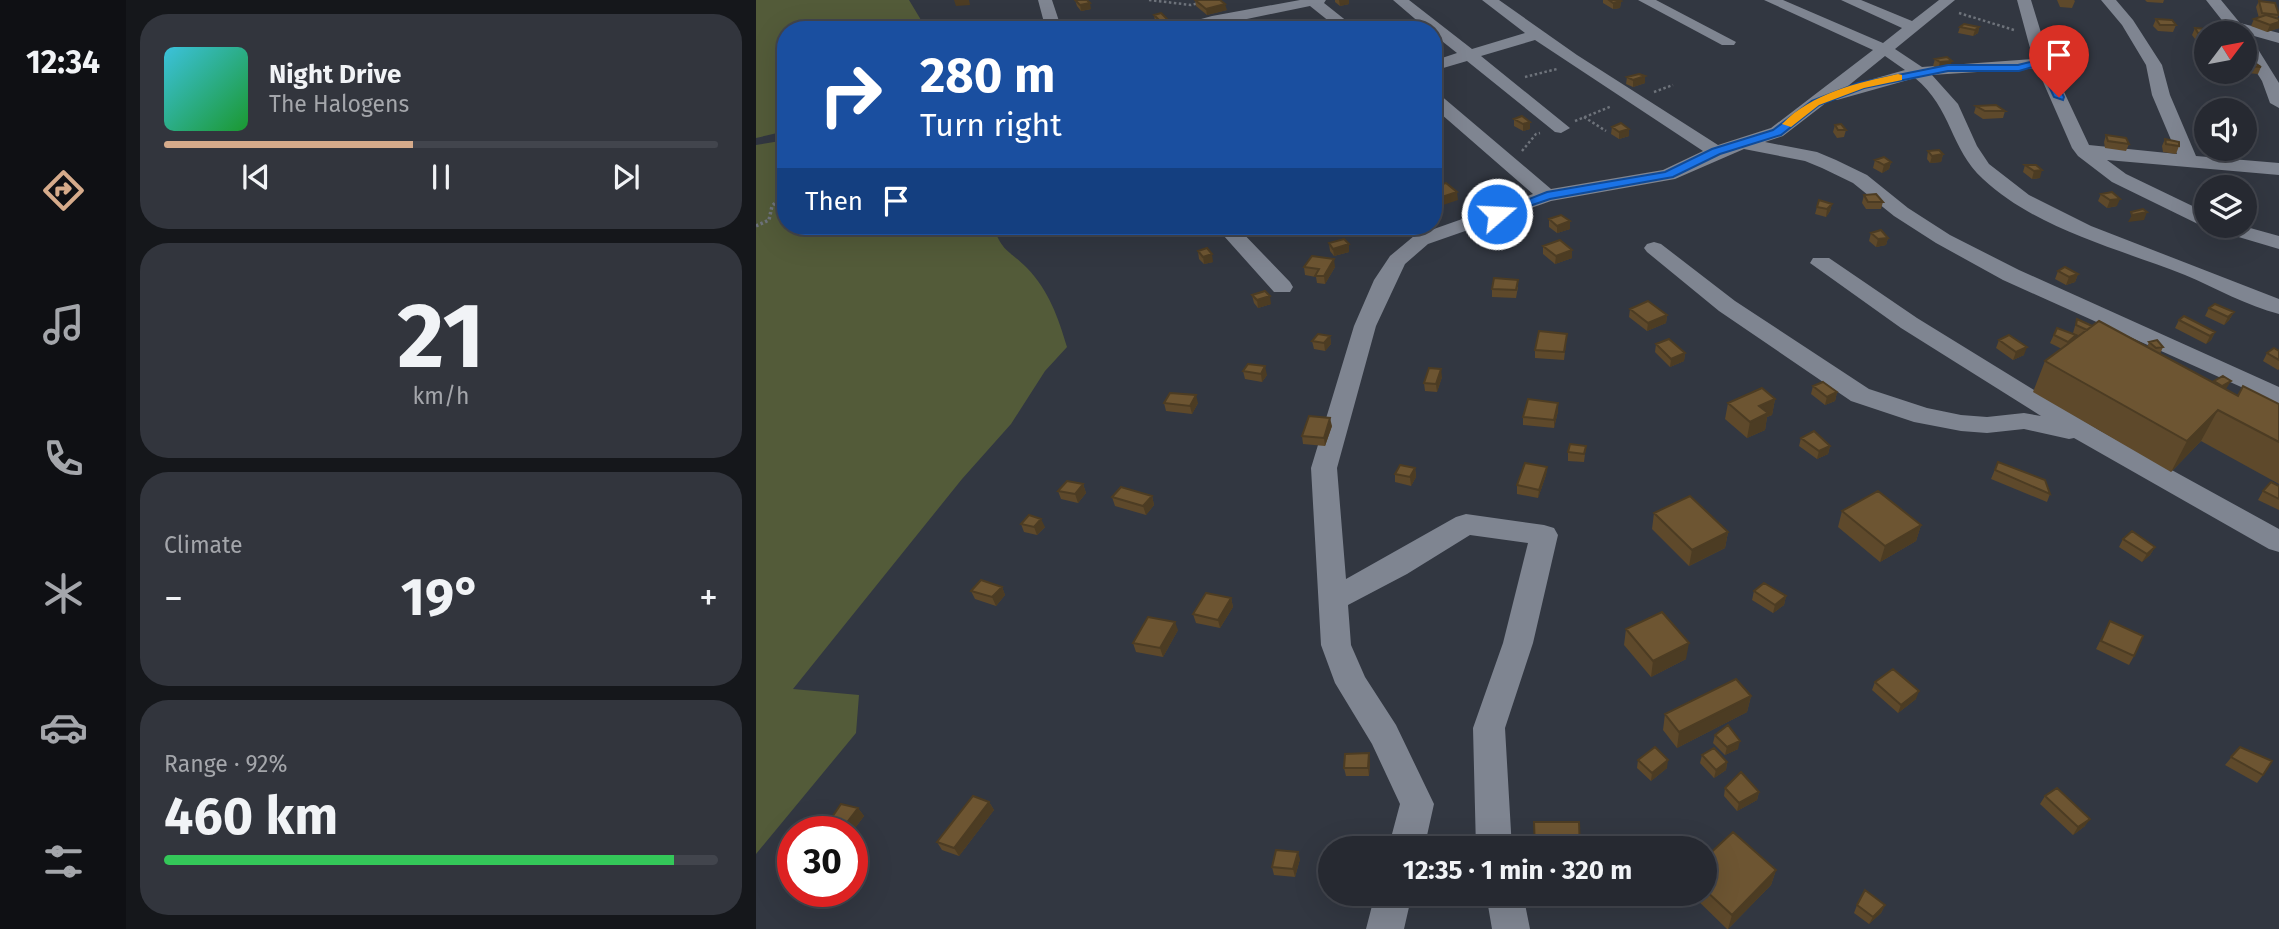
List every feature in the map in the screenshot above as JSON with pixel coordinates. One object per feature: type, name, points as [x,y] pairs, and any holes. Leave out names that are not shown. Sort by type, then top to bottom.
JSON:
[{"type":"street","points":[[1045,0],[1051,21]]},
{"type":"street","points":[[1238,0],[1287,9]]},
{"type":"street","points":[[1238,0],[1251,21]]},
{"type":"street","points":[[1400,0],[1427,21]]},
{"type":"street","points":[[1489,0],[1716,152]]},
{"type":"street","points":[[1645,0],[1728,42]]},
{"type":"street","points":[[1771,0],[1884,50],[1931,83],[1953,113],[1956,126],[1987,172],[2004,185],[2068,223],[2279,307]]},
{"type":"street","points":[[1848,0],[1914,27]]},
{"type":"street","points":[[2024,0],[2042,62],[2085,152],[2119,178],[2194,215]]},
{"type":"street","points":[[2108,0],[2128,23],[2154,65],[2161,95],[2189,161]]},
{"type":"street","points":[[2213,0],[2230,21]]},
{"type":"street","points":[[1206,21],[1318,4],[1339,21]]},
{"type":"street","points":[[1442,233],[1547,196],[1668,175],[1716,152],[1777,132],[1943,4]]},
{"type":"street","points":[[1442,32],[1561,128]]},
{"type":"street","points":[[1442,63],[1538,34]]},
{"type":"street","points":[[2258,34],[2279,38]]},
{"type":"street","points":[[1815,103],[1861,86],[1918,73],[1948,68],[2019,68],[2042,62]]},
{"type":"street","points":[[2258,62],[2279,103]]},
{"type":"street","points":[[1442,106],[1547,196]]},
{"type":"street","points":[[1742,144],[1810,156],[1829,164],[1860,179],[1901,212],[1943,239],[2011,275],[2279,396]]},
{"type":"street","points":[[2085,152],[2279,169]]},
{"type":"street","points":[[1233,235],[1282,287]]},
{"type":"street","points":[[1409,836],[1417,804],[1384,735],[1351,682],[1336,645],[1324,468],[1365,326],[1385,280],[1397,260],[1421,240],[1435,235]]},
{"type":"street","points":[[2257,236],[2279,243]]},
{"type":"street","points":[[1654,248],[1769,336],[1860,395],[1923,416],[1987,425],[2024,422],[2090,436]]},
{"type":"street","points":[[1821,263],[1909,323],[2090,436],[2279,542]]},
{"type":"street","points":[[1332,600],[1397,566],[1466,524],[1544,535],[1518,643],[1489,728],[1493,836]]},
{"type":"street","points":[[1385,929],[1391,906]]},
{"type":"street","points":[[1506,906],[1511,929]]},
{"type":"path","points":[[1149,0],[1191,5],[1211,0]]},
{"type":"path","points":[[1943,4],[2011,29],[2033,32]]},
{"type":"path","points":[[1504,82],[1582,64]]},
{"type":"path","points":[[1513,167],[1536,134],[1561,128],[1583,116],[1673,85]]},
{"type":"path","points":[[1583,116],[1606,131]]},
{"type":"path","points":[[756,226],[769,220],[772,206],[777,201]]},
{"type":"green space","points":[[756,0],[909,0],[921,20],[926,21],[777,21],[777,133],[756,138]]},
{"type":"green space","points":[[777,142],[777,235],[996,235],[1003,246],[1027,268],[1047,295],[1067,347],[1045,371],[1011,424],[962,479],[793,689],[859,695],[856,733],[787,816],[777,816],[777,829],[756,854],[756,145]]},
{"type":"building","points":[[1075,0],[1087,0],[1090,3],[1080,5]]},
{"type":"building","points":[[1195,0],[1220,0],[1225,4],[1206,9]]},
{"type":"building","points":[[2259,1],[2275,3],[2279,15],[2262,13]]},
{"type":"building","points":[[1161,13],[1168,20],[1160,21],[1154,15]]},
{"type":"building","points":[[2266,15],[2279,19],[2279,22],[2270,25],[2254,19]]},
{"type":"building","points":[[2156,19],[2172,20],[2176,25],[2160,25]]},
{"type":"building","points":[[1964,24],[1979,27],[1975,30],[1960,27]]},
{"type":"building","points":[[1947,57],[1952,61],[1940,62],[1935,59]]},
{"type":"building","points":[[1639,74],[1645,76],[1633,80],[1627,77]]},
{"type":"building","points":[[1996,105],[2005,111],[1985,111],[1976,106]]},
{"type":"building","points":[[1522,116],[1530,122],[1523,124],[1514,119]]},
{"type":"building","points":[[1621,123],[1629,129],[1619,132],[1612,127]]},
{"type":"building","points":[[1841,124],[1846,130],[1838,130],[1835,125]]},
{"type":"building","points":[[2106,135],[2126,138],[2129,144],[2108,141]]},
{"type":"building","points":[[2165,139],[2179,142],[2179,146],[2166,144]]},
{"type":"building","points":[[1939,150],[1943,154],[1932,156],[1928,151]]},
{"type":"building","points":[[1884,157],[1891,162],[1884,165],[1875,160]]},
{"type":"building","points":[[2025,165],[2036,165],[2042,170],[2034,171]]},
{"type":"building","points":[[1446,183],[1457,192],[1442,197],[1442,184]]},
{"type":"building","points":[[2112,192],[2120,199],[2110,200],[2101,194]]},
{"type":"building","points":[[1876,194],[1883,202],[1868,202],[1864,195]]},
{"type":"building","points":[[1819,200],[1832,204],[1827,209],[1817,207]]},
{"type":"building","points":[[2143,209],[2147,212],[2132,215],[2131,212]]},
{"type":"building","points":[[1561,215],[1570,221],[1557,226],[1549,219]]},
{"type":"building","points":[[1881,230],[1888,238],[1878,239],[1871,233]]},
{"type":"building","points":[[1344,239],[1349,244],[1333,249],[1329,243]]},
{"type":"building","points":[[1560,240],[1572,250],[1556,256],[1543,246]]},
{"type":"building","points":[[1207,248],[1212,254],[1203,257],[1198,251]]},
{"type":"building","points":[[1312,256],[1334,259],[1324,276],[1315,276],[1319,269],[1304,267]]},
{"type":"building","points":[[2065,267],[2078,274],[2069,277],[2058,271]]},
{"type":"building","points":[[1494,278],[1518,280],[1516,290],[1492,289]]},
{"type":"building","points":[[1265,291],[1270,296],[1257,300],[1252,295]]},
{"type":"building","points":[[1648,301],[1667,315],[1648,323],[1630,309]]},
{"type":"building","points":[[2215,304],[2234,312],[2228,317],[2209,308]]},
{"type":"building","points":[[2184,316],[2215,332],[2210,336],[2179,320]]},
{"type":"building","points":[[2077,319],[2092,326],[2087,330],[2076,325]]},
{"type":"building","points":[[2099,321],[2238,396],[2243,386],[2279,404],[2279,442],[2218,410],[2187,441],[2045,361]]},
{"type":"building","points":[[2057,328],[2076,335],[2068,342],[2054,335]]},
{"type":"building","points":[[1539,331],[1567,334],[1564,352],[1535,350]]},
{"type":"building","points":[[1318,334],[1330,336],[1324,343],[1312,341]]},
{"type":"building","points":[[2009,335],[2027,347],[2016,352],[1999,340]]},
{"type":"building","points":[[1669,339],[1685,353],[1671,359],[1656,344]]},
{"type":"building","points":[[2157,340],[2163,347],[2156,348],[2149,342]]},
{"type":"building","points":[[2274,348],[2279,351],[2279,360],[2267,353]]},
{"type":"building","points":[[1248,364],[1265,366],[1261,374],[1243,371]]},
{"type":"building","points":[[1429,368],[1441,369],[1436,384],[1424,383]]},
{"type":"building","points":[[2223,376],[2231,381],[2222,386],[2214,381]]},
{"type":"building","points":[[1823,382],[1837,392],[1827,397],[1813,386]]},
{"type":"building","points":[[1762,388],[1775,399],[1759,406],[1768,413],[1750,422],[1728,403]]},
{"type":"building","points":[[1170,393],[1196,395],[1190,406],[1164,403]]},
{"type":"building","points":[[1528,399],[1558,403],[1554,420],[1523,417]]},
{"type":"building","points":[[1309,416],[1330,418],[1324,438],[1302,436]]},
{"type":"building","points":[[1814,431],[1830,446],[1819,451],[1801,438]]},
{"type":"building","points":[[1570,444],[1586,446],[1584,454],[1568,452]]},
{"type":"building","points":[[1998,462],[2045,480],[2050,494],[1995,470]]},
{"type":"building","points":[[1525,463],[1547,467],[1539,490],[1517,485]]},
{"type":"building","points":[[1400,465],[1415,468],[1410,477],[1395,474]]},
{"type":"building","points":[[1067,481],[1083,484],[1075,494],[1058,491]]},
{"type":"building","points":[[2271,482],[2279,486],[2279,499],[2263,491]]},
{"type":"building","points":[[1121,487],[1152,496],[1143,506],[1112,497]]},
{"type":"building","points":[[1878,491],[1921,525],[1885,546],[1842,511]]},
{"type":"building","points":[[1690,496],[1728,532],[1692,550],[1654,513]]},
{"type":"building","points":[[1029,515],[1041,519],[1034,527],[1021,524]]},
{"type":"building","points":[[2132,531],[2155,547],[2147,554],[2123,539]]},
{"type":"building","points":[[981,580],[1002,587],[992,597],[971,591]]},
{"type":"building","points":[[1764,583],[1786,596],[1775,605],[1754,591]]},
{"type":"building","points":[[1206,593],[1231,598],[1218,620],[1193,614]]},
{"type":"building","points":[[1662,612],[1689,643],[1653,661],[1626,629]]},
{"type":"building","points":[[1148,617],[1175,622],[1160,648],[1133,643]]},
{"type":"building","points":[[2110,621],[2143,636],[2134,656],[2101,641]]},
{"type":"building","points":[[1893,669],[1919,691],[1901,705],[1875,682]]},
{"type":"building","points":[[1736,679],[1751,696],[1679,732],[1665,714]]},
{"type":"building","points":[[1728,725],[1740,741],[1727,747],[1715,735]]},
{"type":"building","points":[[1655,747],[1668,760],[1652,773],[1638,760]]},
{"type":"building","points":[[2240,747],[2272,761],[2263,775],[2231,757]]},
{"type":"building","points":[[1714,748],[1727,762],[1716,770],[1702,755]]},
{"type":"building","points":[[1369,753],[1368,768],[1344,768],[1345,754]]},
{"type":"building","points":[[1741,772],[1759,792],[1739,803],[1725,788]]},
{"type":"building","points":[[2057,788],[2090,819],[2078,827],[2045,796]]},
{"type":"building","points":[[973,796],[989,802],[954,848],[937,842]]},
{"type":"building","points":[[841,804],[858,808],[852,816],[833,816]]},
{"type":"building","points":[[1534,822],[1579,822],[1580,836],[1535,836]]},
{"type":"building","points":[[1733,832],[1776,870],[1732,915],[1717,901],[1717,847]]},
{"type":"building","points":[[1276,850],[1298,852],[1293,869],[1272,867]]},
{"type":"building","points":[[1865,890],[1885,905],[1873,917],[1857,905]]},
{"type":"slow traffic","points":[[1787,124],[1815,103],[1861,86],[1898,77]]},
{"type":"route","points":[[1497,214],[1547,196],[1668,175],[1716,152],[1777,132],[1815,103],[1861,86],[1918,73],[1948,68],[2019,68],[2042,62],[2059,97]]}]
